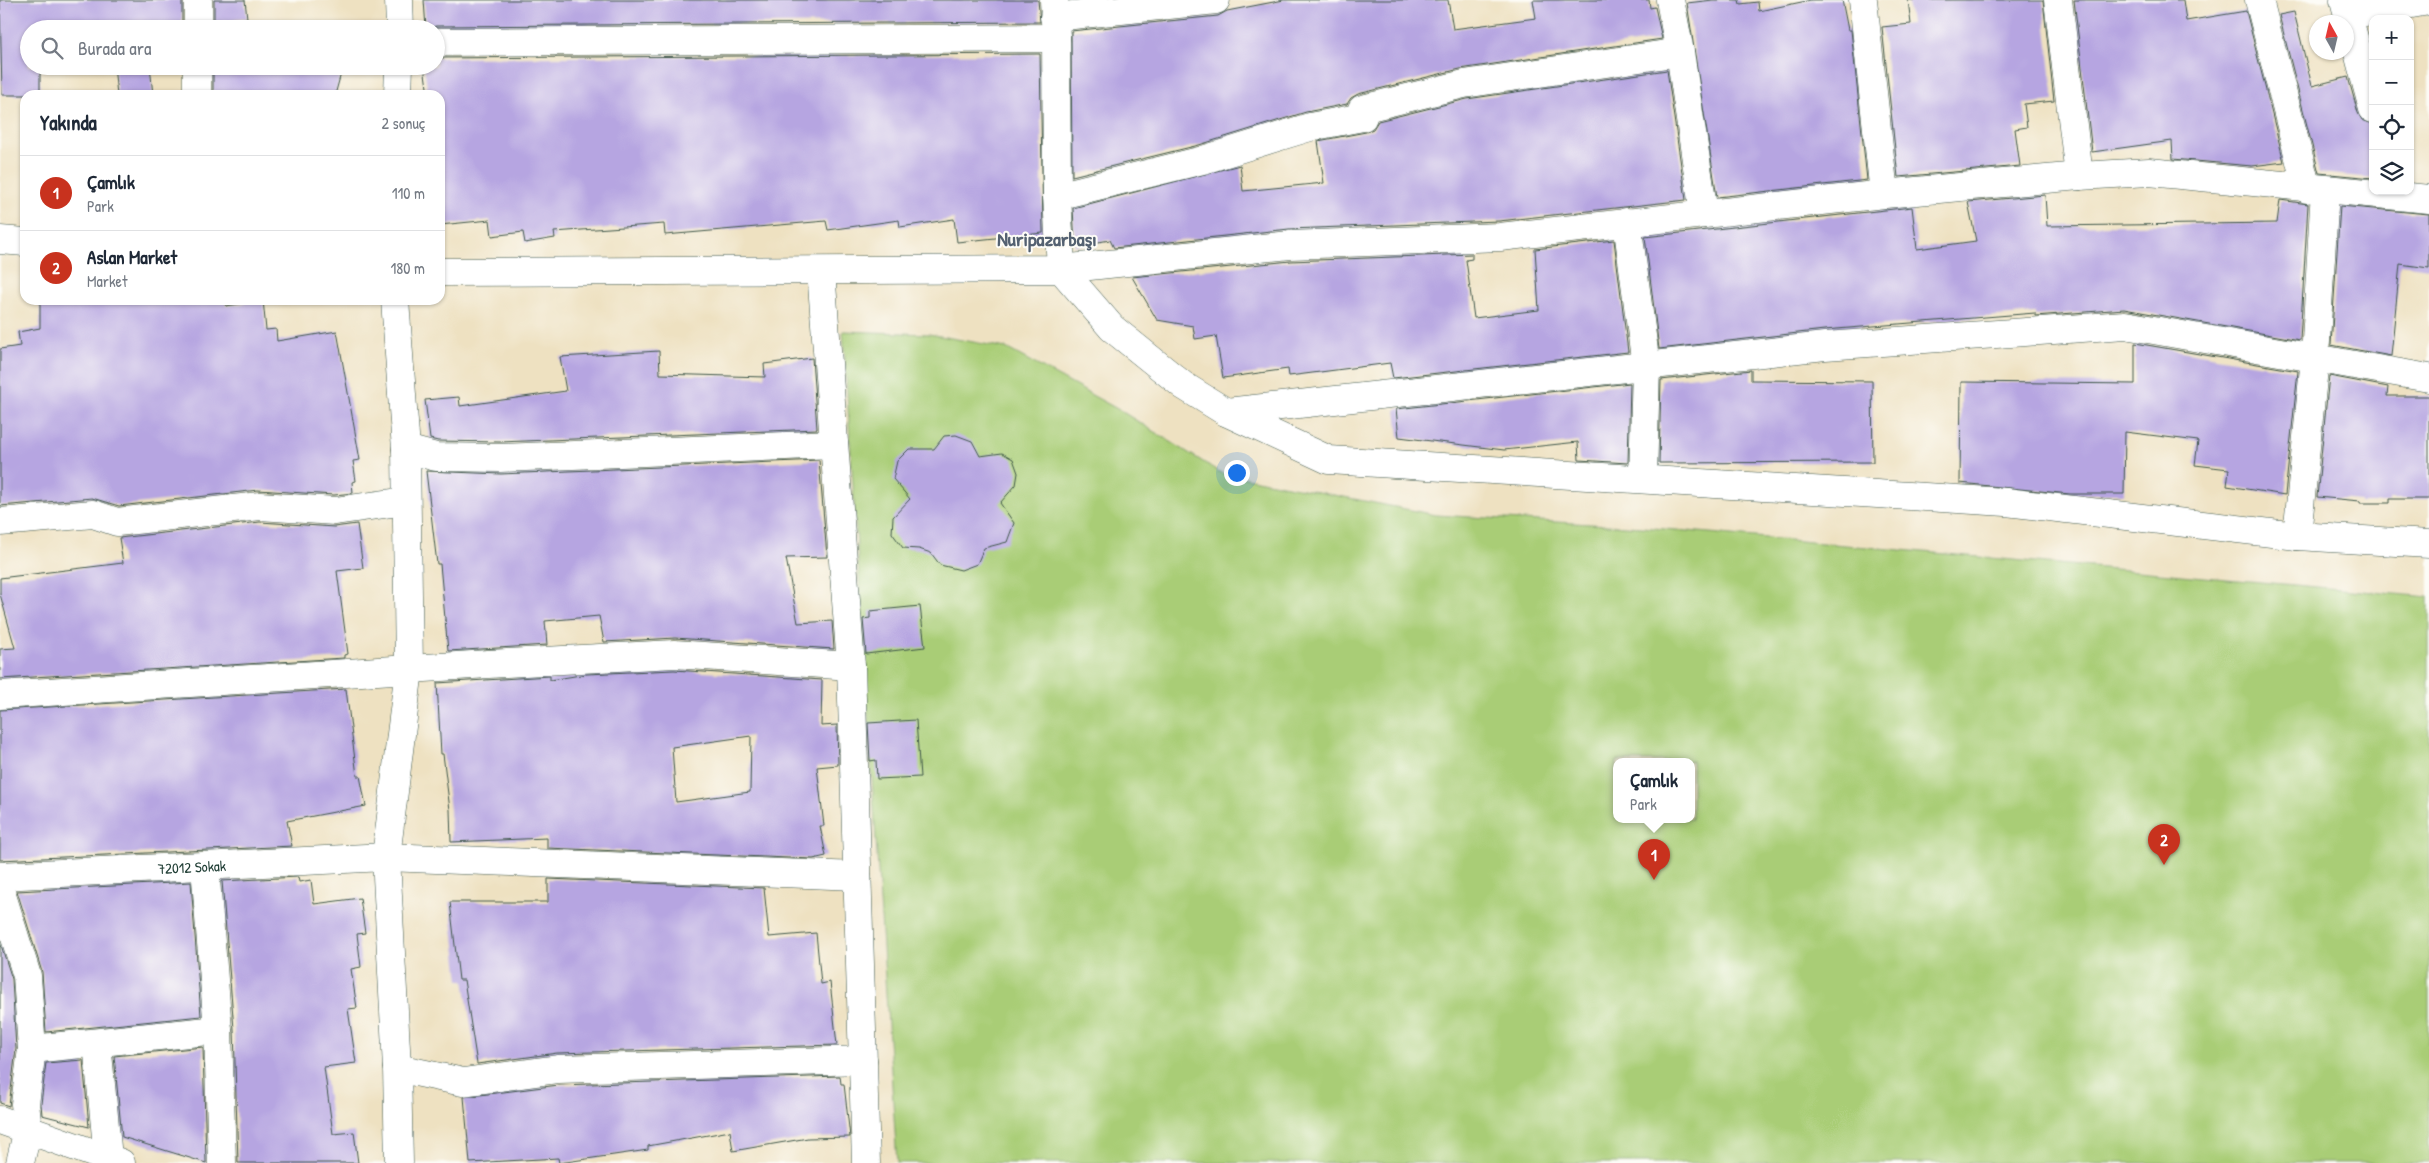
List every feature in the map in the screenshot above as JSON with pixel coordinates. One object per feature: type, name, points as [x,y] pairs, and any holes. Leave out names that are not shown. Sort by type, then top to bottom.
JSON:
[{"type":"street","points":[[198,0],[198,20]]},
{"type":"street","points":[[400,0],[400,20]]},
{"type":"street","points":[[445,42],[1055,19],[1216,0]]},
{"type":"street","points":[[1670,0],[1680,52],[1704,214]]},
{"type":"street","points":[[1863,0],[1884,194]]},
{"type":"street","points":[[2058,0],[2079,176]]},
{"type":"street","points":[[2259,0],[2316,189],[2315,358],[2296,536]]},
{"type":"street","points":[[2372,105],[2346,7],[2429,1]]},
{"type":"street","points":[[1055,19],[1057,196],[1061,269],[1112,328],[1184,386],[1226,412],[1329,460],[2006,502],[2296,536],[2429,544]]},
{"type":"street","points":[[1057,196],[1202,160],[1310,127],[1363,117],[1362,110],[1464,84],[1680,52]]},
{"type":"street","points":[[197,75],[197,90]]},
{"type":"street","points":[[398,90],[399,75]]},
{"type":"street","points":[[445,272],[1061,269],[1290,244],[1500,237],[1884,194],[2079,176],[2149,172],[2316,189],[2369,192]]},
{"type":"street","points":[[2401,195],[2429,199]]},
{"type":"street","points":[[1628,222],[1646,366],[1643,479]]},
{"type":"street","points":[[0,240],[20,242]]},
{"type":"street","points":[[821,271],[851,666],[866,1163]]},
{"type":"street","points":[[395,305],[406,449],[409,668],[386,857],[397,1068],[398,1163]]},
{"type":"street","points":[[1226,412],[1825,346],[2125,325],[2429,378]]},
{"type":"street","points":[[406,449],[436,457],[500,458],[834,444]]},
{"type":"street","points":[[0,522],[93,514],[117,522],[260,506],[335,511],[406,501]]},
{"type":"street","points":[[0,695],[409,668],[674,654],[851,666]]},
{"type":"street","name":"72012 Sokak","points":[[0,876],[386,857],[857,876]]},
{"type":"street","points":[[205,867],[218,1030],[222,1163]]},
{"type":"street","points":[[0,889],[27,976],[32,1049],[25,1104],[28,1129],[20,1163]]},
{"type":"street","points":[[32,1049],[218,1030]]},
{"type":"street","points":[[0,1120],[114,1160],[97,1043]]},
{"type":"street","points":[[397,1068],[463,1082],[558,1069],[863,1060]]},
{"type":"green space","points":[[843,331],[929,334],[1006,348],[1121,411],[1221,473],[1436,515],[1642,527],[2429,597],[2429,1163],[897,1163]]},
{"type":"building","points":[[0,0],[182,0],[182,20],[20,20],[20,75],[40,75],[40,90],[20,90],[20,95],[2,95]]},
{"type":"building","points":[[214,0],[245,0],[247,18],[214,20]]},
{"type":"building","points":[[424,0],[1038,0],[1040,22],[445,26],[445,20],[425,20]]},
{"type":"building","points":[[1284,0],[1448,0],[1453,29],[1536,18],[1533,0],[1649,0],[1650,8],[1655,7],[1662,39],[1460,69],[1358,94],[1351,98],[1347,104],[1306,112],[1199,145],[1072,176],[1071,31],[1218,16],[1227,11]]},
{"type":"building","points":[[1739,0],[1740,4],[1758,2],[1759,11],[1811,0],[1842,0],[1848,30],[1851,30],[1867,180],[1717,197],[1687,3]]},
{"type":"building","points":[[1908,0],[2043,0],[2054,101],[2024,104],[2027,127],[2015,129],[2020,166],[1898,177],[1882,27],[1911,24]]},
{"type":"building","points":[[2074,0],[2183,0],[2186,21],[2246,11],[2284,162],[2252,166],[2173,159],[2172,141],[2092,152]]},
{"type":"building","points":[[2294,12],[2312,86],[2348,77],[2358,113],[2362,120],[2369,123],[2369,178],[2319,173],[2279,15]]},
{"type":"building","points":[[1040,54],[1043,233],[957,242],[954,219],[900,227],[899,220],[828,230],[826,221],[665,235],[664,224],[554,232],[555,238],[525,243],[523,232],[492,236],[490,220],[445,224],[445,90],[427,90],[425,75],[445,75],[445,58]]},
{"type":"building","points":[[1667,70],[1686,200],[1499,221],[1289,229],[1114,248],[1110,240],[1075,246],[1073,208],[1240,165],[1243,191],[1324,183],[1318,141],[1366,132],[1373,129],[1378,121],[1467,99]]},
{"type":"building","points":[[115,75],[151,75],[152,90],[116,90]]},
{"type":"building","points":[[213,75],[341,75],[336,90],[213,90]]},
{"type":"building","points":[[2045,195],[2047,226],[2277,223],[2280,200],[2308,204],[2300,340],[2124,309],[2035,316],[2035,313],[1824,330],[1659,349],[1645,237],[1912,207],[1917,249],[1976,241],[1968,202]]},
{"type":"building","points":[[2340,206],[2429,214],[2429,268],[2400,264],[2391,356],[2331,345]]},
{"type":"building","points":[[1614,240],[1628,352],[1393,378],[1390,363],[1289,376],[1288,369],[1223,378],[1216,336],[1195,339],[1193,326],[1157,320],[1132,277],[1291,261],[1472,254],[1472,259],[1466,260],[1474,318],[1539,310],[1535,249]]},
{"type":"building","points":[[40,305],[264,305],[266,330],[276,329],[277,341],[337,331],[360,460],[353,461],[356,481],[352,482],[353,493],[334,495],[258,490],[119,506],[92,498],[0,506],[0,349],[20,346],[18,332],[40,328]]},
{"type":"building","points":[[2135,343],[2298,371],[2285,495],[2227,486],[2229,469],[2195,465],[2198,441],[2125,432],[2124,494],[2070,494],[1960,483],[1961,382],[2135,384]]},
{"type":"building","points":[[659,351],[660,374],[765,377],[764,364],[812,358],[817,429],[500,442],[438,441],[430,439],[425,400],[459,397],[460,406],[566,391],[560,357]]},
{"type":"building","points":[[1751,370],[1751,380],[1872,381],[1873,462],[1659,463],[1661,380]]},
{"type":"building","points":[[2329,376],[2388,387],[2387,396],[2429,396],[2429,499],[2390,499],[2390,503],[2360,503],[2360,501],[2317,497]]},
{"type":"building","points":[[1630,383],[1628,463],[1579,460],[1578,442],[1504,450],[1399,437],[1396,409]]},
{"type":"building","points":[[956,435],[972,441],[980,456],[1002,453],[1013,459],[1018,473],[1016,485],[1000,503],[1014,523],[1007,542],[984,548],[977,564],[961,570],[940,565],[931,553],[919,549],[903,548],[892,533],[893,517],[910,499],[893,479],[897,461],[909,449],[934,449],[944,436]]},
{"type":"building","points":[[819,460],[827,557],[786,558],[798,623],[832,621],[834,649],[675,638],[604,642],[599,616],[545,621],[547,645],[448,651],[440,564],[437,564],[426,471],[501,474]]},
{"type":"building","points":[[260,522],[334,527],[357,524],[363,568],[337,571],[348,654],[344,655],[344,658],[0,679],[0,649],[15,648],[0,594],[0,578],[123,563],[119,538]]},
{"type":"building","points":[[920,606],[925,647],[866,654],[863,619],[870,618],[870,611]]},
{"type":"building","points":[[674,670],[822,680],[821,726],[837,725],[838,765],[817,767],[824,826],[820,826],[826,856],[813,859],[547,848],[547,838],[451,842],[450,810],[443,754],[441,754],[437,683],[550,676],[550,680],[587,674]],"holes":[[[751,736],[750,792],[676,802],[672,747]]]},
{"type":"building","points":[[346,689],[357,776],[360,776],[366,806],[287,821],[292,846],[0,860],[0,710]]},
{"type":"building","points":[[916,720],[920,777],[877,779],[876,760],[870,761],[868,723]]},
{"type":"building","points":[[298,877],[299,882],[311,880],[314,904],[360,898],[365,933],[357,934],[361,967],[351,969],[357,1008],[348,1009],[356,1063],[324,1067],[333,1134],[354,1132],[358,1163],[238,1163],[234,1029],[222,881]]},
{"type":"building","points":[[548,879],[764,888],[769,937],[816,933],[821,984],[830,982],[837,1045],[557,1053],[477,1064],[464,980],[459,980],[450,902],[548,902]]},
{"type":"building","points":[[191,882],[201,1016],[46,1032],[42,972],[17,891]]},
{"type":"building","points":[[0,942],[12,979],[16,1049],[9,1106],[0,1103]]},
{"type":"building","points":[[203,1047],[206,1163],[122,1137],[114,1056]]},
{"type":"building","points":[[83,1060],[89,1127],[42,1115],[41,1104],[46,1063]]},
{"type":"building","points":[[840,1076],[841,1084],[844,1084],[850,1137],[808,1138],[733,1151],[730,1131],[648,1146],[648,1150],[559,1163],[558,1158],[470,1163],[464,1097],[559,1085]]},
{"type":"place","name":"Aslan Market","points":[[2164,865]]},
{"type":"place","name":"Çamlık","points":[[1654,880]]},
{"type":"district","name":"Nuripazarbaşı","points":[[1047,238]]}]
